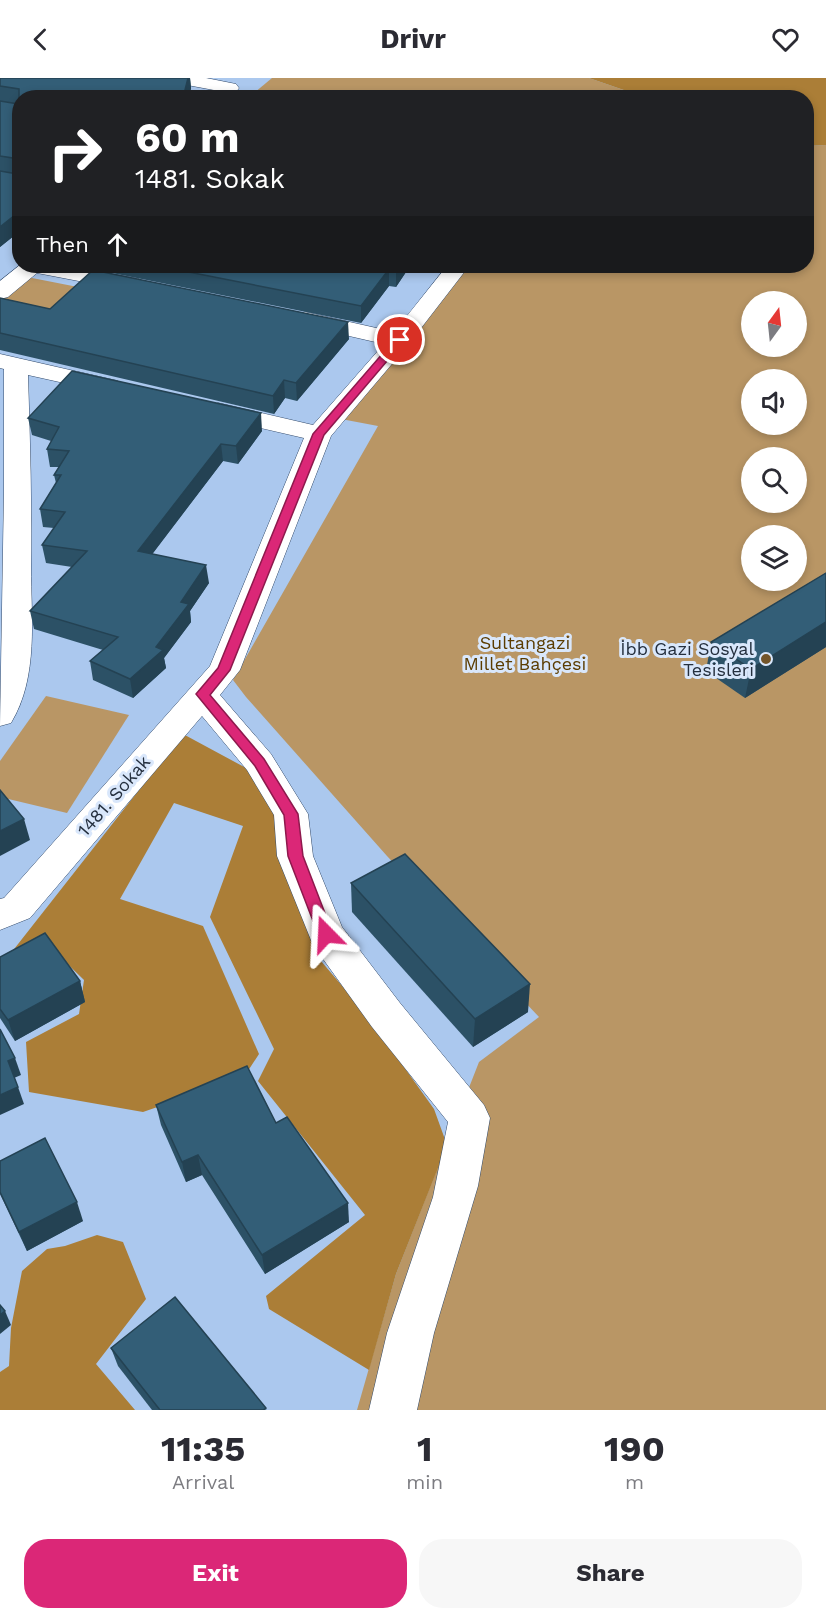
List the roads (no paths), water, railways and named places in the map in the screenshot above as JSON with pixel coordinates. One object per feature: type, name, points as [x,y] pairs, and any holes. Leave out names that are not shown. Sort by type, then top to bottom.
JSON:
[{"type":"street","points":[[177,78],[231,88]]},
{"type":"street","points":[[0,292],[23,273]]},
{"type":"street","points":[[73,273],[155,289]]},
{"type":"street","name":"1481. Sokak","points":[[0,915],[17,908],[213,682],[318,434],[400,340],[453,273]]},
{"type":"street","points":[[284,315],[400,340]]},
{"type":"street","points":[[0,715],[7,663],[8,363],[133,392]]},
{"type":"street","points":[[191,405],[318,434]]},
{"type":"street","points":[[213,682],[291,814],[295,856],[326,934],[469,1118],[452,1207],[402,1360],[393,1410]]},
{"type":"place","name":"İbb Gazi Sosyal Tesisleri","points":[[766,659]]},
{"type":"park label","name":"Sultangazi Millet Bahçesi","points":[[525,653]]}]
